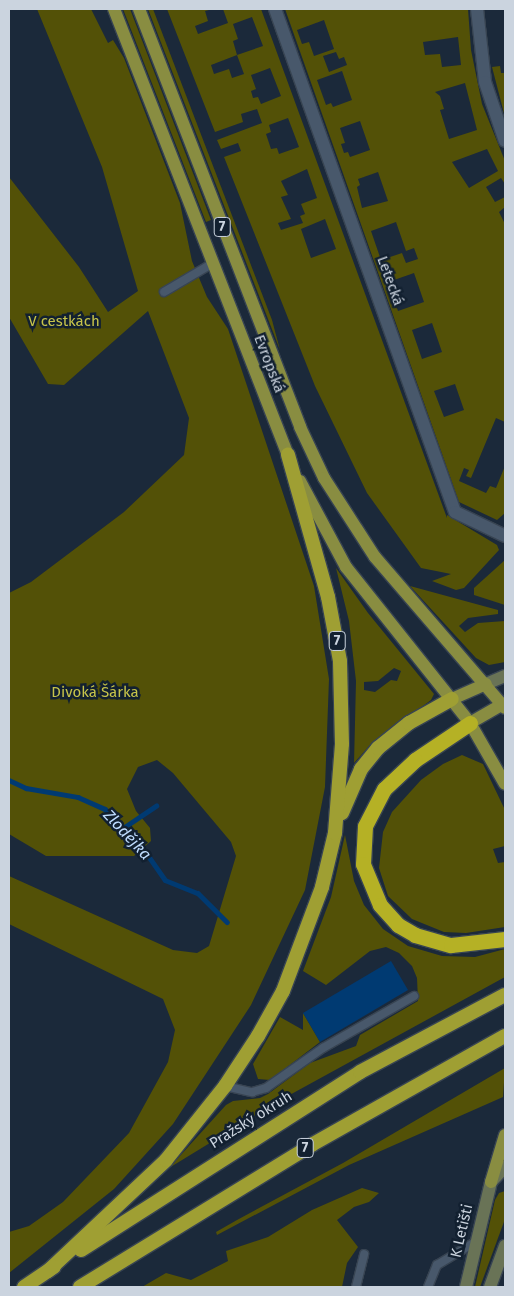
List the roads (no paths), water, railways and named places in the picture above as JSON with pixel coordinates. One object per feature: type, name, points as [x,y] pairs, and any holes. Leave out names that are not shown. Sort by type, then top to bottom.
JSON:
[{"type":"highway","name":"7","points":[[48,1271],[166,1160],[225,1086],[258,1036],[291,973],[319,897],[335,833],[342,744],[340,661],[328,597],[288,455]]},
{"type":"highway","points":[[335,833],[348,794],[368,760],[409,723],[452,699]]},
{"type":"highway","points":[[470,723],[414,760],[384,789],[365,826],[363,864],[380,905],[398,925],[415,936],[451,945],[505,939]]},
{"type":"highway","name":"Pražský okruh","points":[[24,1287],[360,1072],[505,995]]},
{"type":"highway","name":"7","points":[[80,1287],[296,1154],[505,1036]]},
{"type":"main road","name":"Evropská","points":[[114,9],[288,455],[321,524],[346,567],[470,723],[505,784]]},
{"type":"main road","name":"Evropská","points":[[139,9],[286,392],[324,478],[375,557],[486,684]]},
{"type":"main road","points":[[452,699],[505,676]]},
{"type":"main road","name":"7","points":[[486,684],[504,705]]},
{"type":"main road","points":[[470,723],[504,705]]},
{"type":"main road","points":[[491,1182],[505,1135]]},
{"type":"main road","points":[[491,1182],[505,1167]]},
{"type":"main road","name":"K Letišti","points":[[466,1287],[491,1182]]},
{"type":"main road","points":[[490,1287],[505,1246]]},
{"type":"street","name":"Letecká","points":[[275,9],[456,512],[505,536]]},
{"type":"street","points":[[478,9],[484,82],[505,142]]},
{"type":"lane","points":[[164,292],[213,264]]},
{"type":"lane","points":[[225,1086],[252,1092],[266,1088],[323,1048],[414,996]]},
{"type":"lane","points":[[428,1287],[437,1265],[477,1240]]},
{"type":"lane","points":[[356,1287],[364,1254]]},
{"type":"water","points":[[391,961],[408,990],[320,1042],[303,1013]]},
{"type":"waterway","name":"Zlodějka","points":[[9,780],[26,788],[78,797],[105,809],[145,851],[165,880],[198,893],[227,922]]},
{"type":"waterway","points":[[123,828],[156,806]]},
{"type":"park label","name":"V cestkách","points":[[64,322]]},
{"type":"park label","name":"Divoká Šárka","points":[[95,693]]}]
